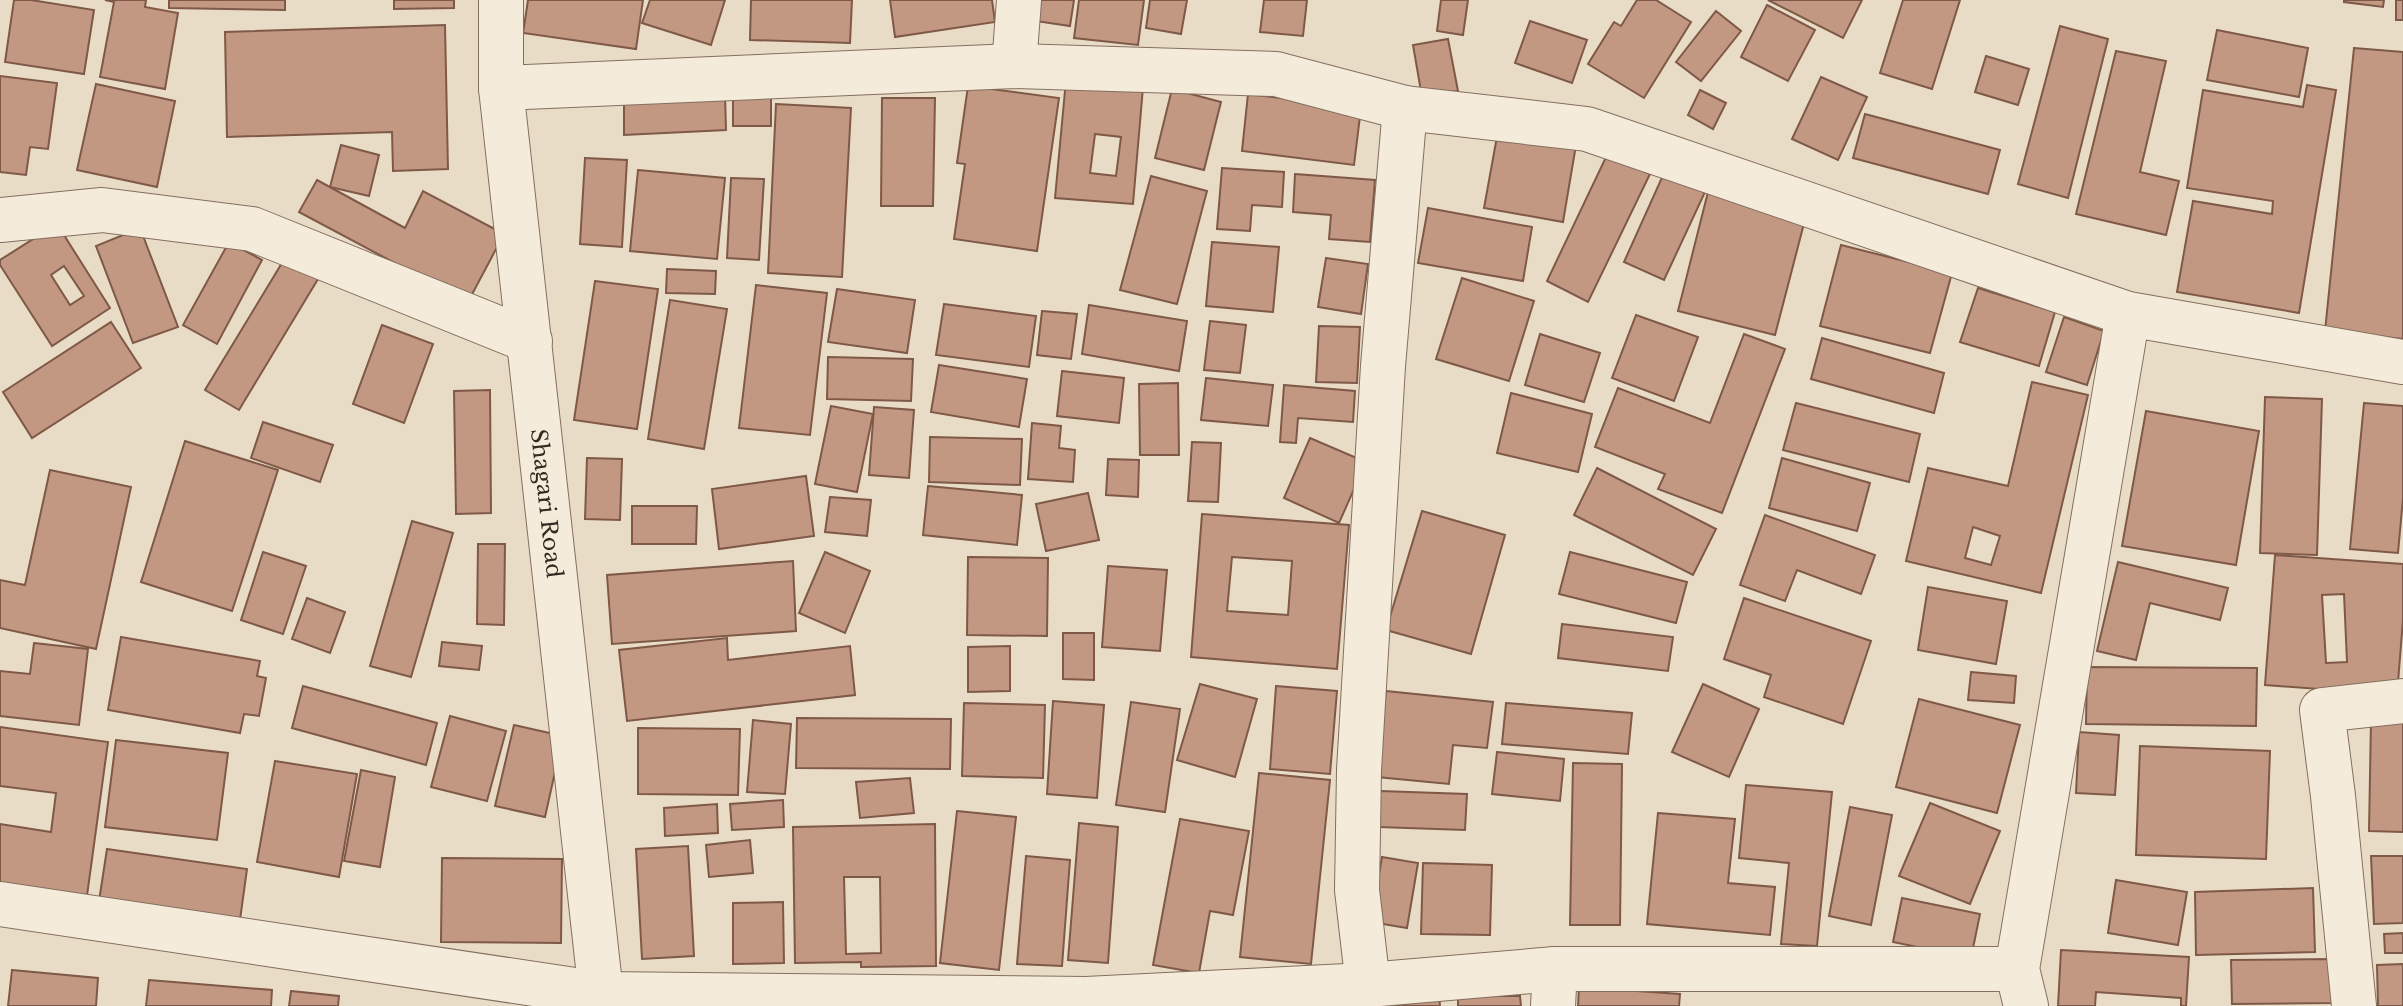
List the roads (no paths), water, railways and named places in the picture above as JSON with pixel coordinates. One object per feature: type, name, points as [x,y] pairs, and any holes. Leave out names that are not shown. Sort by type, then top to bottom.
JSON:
[{"type":"street","name":"Shagari Road","points":[[501,0],[501,88],[603,1000]]},
{"type":"street","points":[[1014,66],[1019,0]]},
{"type":"street","points":[[501,88],[1014,66],[1276,74],[1405,108],[1587,129],[2128,314],[2403,362]]},
{"type":"street","points":[[1368,985],[1357,890],[1359,770],[1383,366],[1405,108]]},
{"type":"street","points":[[0,220],[102,210],[252,229],[530,341]]},
{"type":"street","points":[[0,904],[603,1000],[1086,1003],[1368,985],[1554,988],[2021,987],[2128,314]]},
{"type":"street","points":[[2354,1006],[2322,710],[2403,701]]}]
